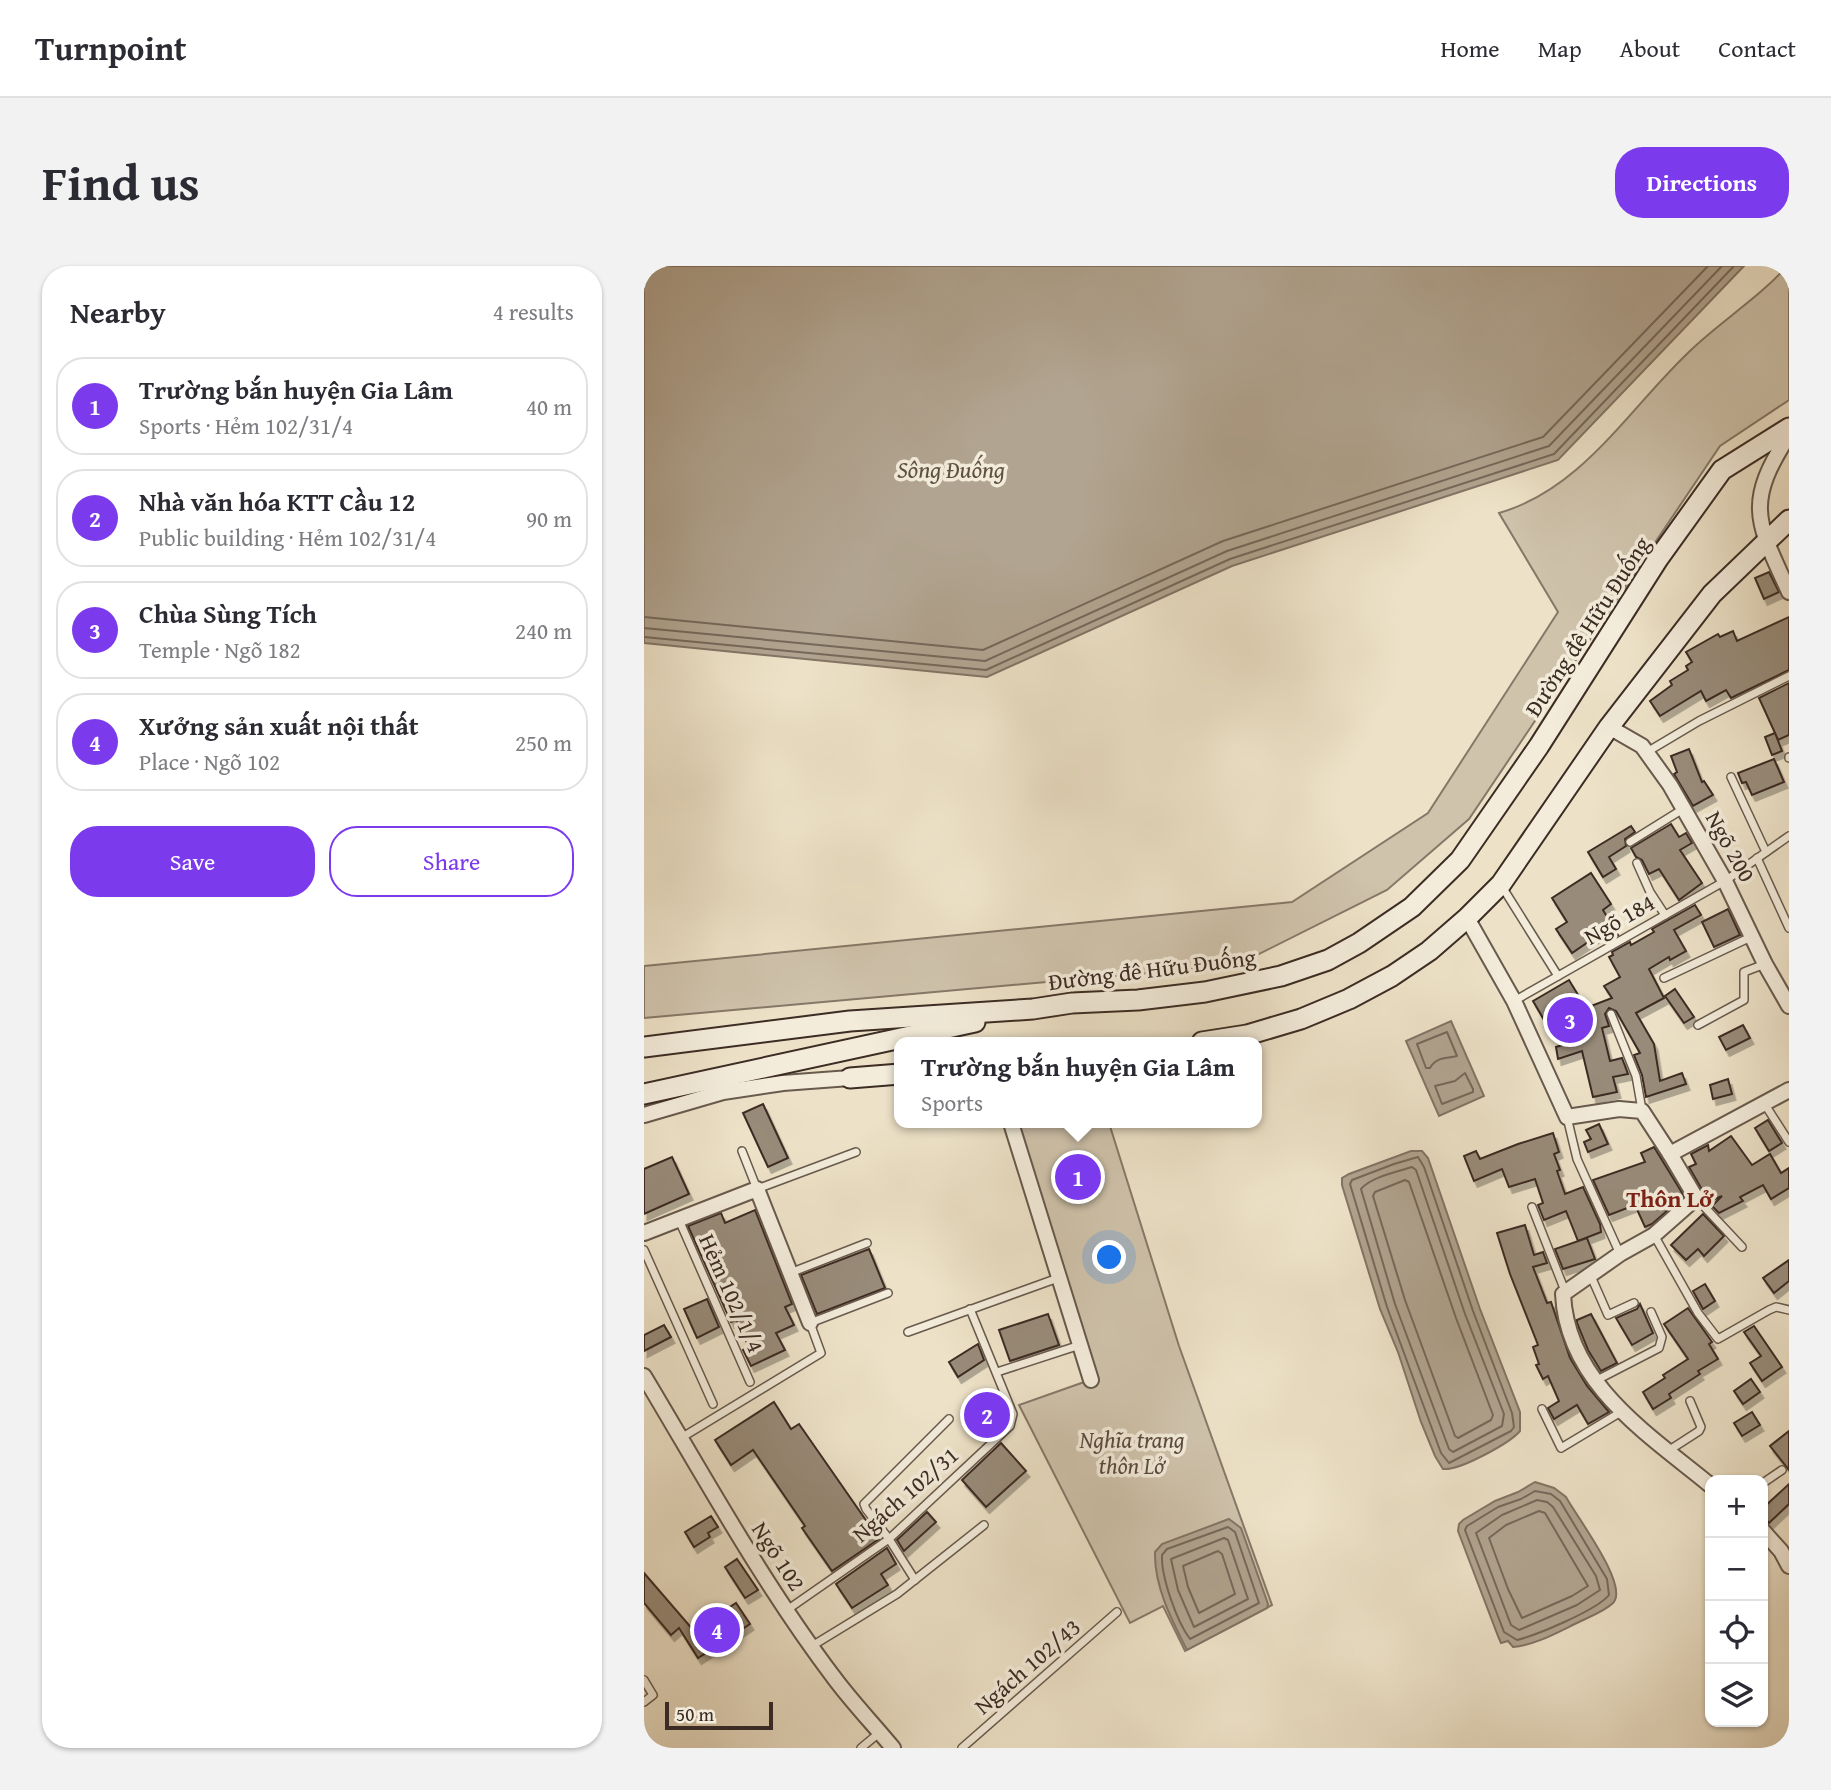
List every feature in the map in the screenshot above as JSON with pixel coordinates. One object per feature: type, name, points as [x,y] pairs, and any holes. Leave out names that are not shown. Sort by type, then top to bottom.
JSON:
[{"type":"main road","name":"Đường đê Hữu Đuống","points":[[644,1047],[850,1021],[1033,1009],[1072,1003],[1138,1000],[1205,992],[1281,976],[1328,960],[1359,943],[1412,907],[1460,860],[1539,746],[1658,559],[1722,470],[1789,428]]},
{"type":"main road","points":[[1226,1037],[1301,1019],[1349,999],[1392,976],[1429,951],[1467,918],[1501,884],[1609,727],[1712,594],[1765,540],[1789,520]]},
{"type":"main road","points":[[905,1037],[1033,1009]]},
{"type":"main road","points":[[644,1094],[894,1039]]},
{"type":"main road","points":[[850,1078],[894,1074]]},
{"type":"street","points":[[1789,435],[1762,488],[1760,514],[1765,540],[1789,592]]},
{"type":"street","name":"Ngõ 200","points":[[1609,727],[1625,735],[1647,752],[1684,808],[1725,881],[1765,964],[1785,990],[1789,1006]]},
{"type":"street","points":[[1467,918],[1514,1001],[1566,1117],[1619,1109],[1642,1111],[1696,1198],[1654,1235],[1565,1291],[1563,1298],[1578,1353],[1594,1381],[1622,1411],[1705,1481]]},
{"type":"street","points":[[644,1115],[723,1092],[783,1083],[850,1078]]},
{"type":"street","points":[[1670,1154],[1789,1090]]},
{"type":"street","points":[[1013,1128],[1091,1380]]},
{"type":"street","points":[[644,1233],[757,1189],[810,1324]]},
{"type":"street","name":"Ngõ 102","points":[[644,1377],[741,1540],[787,1610],[835,1680],[893,1748]]},
{"type":"street","points":[[1768,1535],[1785,1549],[1789,1566]]},
{"type":"lane","points":[[1647,752],[1760,688],[1789,676]]},
{"type":"lane","points":[[1731,777],[1766,852]]},
{"type":"lane","points":[[1630,842],[1684,808]]},
{"type":"lane","name":"Ngõ 184","points":[[1514,1001],[1725,881],[1789,836]]},
{"type":"lane","points":[[1757,858],[1789,928]]},
{"type":"lane","points":[[1637,863],[1650,892],[1665,915]]},
{"type":"lane","points":[[1501,884],[1558,976]]},
{"type":"lane","points":[[1664,978],[1753,936]]},
{"type":"lane","points":[[1699,1026],[1744,1000],[1744,972],[1765,964]]},
{"type":"lane","points":[[1611,1014],[1636,1076],[1642,1111]]},
{"type":"lane","points":[[1764,1103],[1789,1142]]},
{"type":"lane","points":[[1566,1117],[1577,1159],[1620,1254]]},
{"type":"lane","points":[[742,1151],[757,1189],[856,1152]]},
{"type":"lane","points":[[1696,1198],[1742,1247]]},
{"type":"lane","points":[[1532,1207],[1565,1291]]},
{"type":"lane","name":"Hẻm 102/1/4","points":[[678,1220],[750,1382]]},
{"type":"lane","points":[[1654,1235],[1698,1313],[1718,1339],[1776,1307],[1789,1310]]},
{"type":"lane","points":[[790,1273],[867,1243]]},
{"type":"lane","points":[[644,1250],[713,1404]]},
{"type":"lane","points":[[1590,1274],[1608,1315],[1634,1303]]},
{"type":"lane","points":[[908,1332],[1058,1278]]},
{"type":"lane","points":[[681,1438],[821,1353],[810,1324],[888,1293]]},
{"type":"lane","name":"Ngách 102/31","points":[[787,1610],[889,1539],[1010,1426],[1013,1414],[970,1309]]},
{"type":"lane","points":[[1594,1381],[1659,1348],[1662,1337],[1651,1312]]},
{"type":"lane","points":[[997,1372],[1080,1345]]},
{"type":"lane","points":[[1668,1451],[1701,1427],[1690,1401]]},
{"type":"lane","points":[[1542,1409],[1561,1448],[1622,1411]]},
{"type":"lane","points":[[915,1580],[866,1509],[866,1502],[949,1419]]},
{"type":"lane","points":[[1768,1480],[1782,1470]]},
{"type":"lane","points":[[812,1646],[915,1580],[984,1525]]},
{"type":"lane","name":"Ngách 102/43","points":[[962,1748],[1117,1612]]},
{"type":"lane","points":[[644,1680],[653,1695],[644,1702]]},
{"type":"lane","points":[[861,1748],[880,1732]]},
{"type":"green space","points":[[1787,266],[1789,400],[1720,446],[1469,819],[1387,890],[1237,965],[644,1018],[644,966],[1292,902],[1428,813],[1558,612],[1499,513],[1529,501],[1581,466],[1691,350]]},
{"type":"green space","name":"Nghĩa trang thôn Lở","points":[[1014,1128],[1111,1128],[1179,1346],[1272,1605],[1185,1651],[1163,1606],[1130,1623],[1019,1405],[1087,1381]]},
{"type":"water","name":"Sông Đuống","points":[[644,266],[1744,266],[1558,460],[1232,566],[987,677],[644,643]]},
{"type":"water","points":[[1451,1021],[1484,1096],[1439,1116],[1406,1041]]},
{"type":"water","points":[[1411,1151],[1422,1151],[1428,1158],[1480,1309],[1520,1412],[1520,1431],[1506,1442],[1460,1466],[1443,1469],[1421,1422],[1398,1352],[1380,1309],[1342,1185],[1342,1178],[1349,1174]]},
{"type":"water","points":[[1535,1482],[1554,1488],[1566,1497],[1600,1551],[1614,1582],[1616,1594],[1613,1603],[1597,1614],[1538,1641],[1513,1647],[1508,1641],[1501,1643],[1458,1531],[1463,1520]]},
{"type":"water","points":[[1229,1519],[1241,1528],[1268,1604],[1267,1608],[1187,1650],[1170,1615],[1157,1578],[1155,1552],[1162,1544]]},
{"type":"building","points":[[1769,572],[1779,592],[1764,599],[1755,578]]},
{"type":"building","points":[[1789,617],[1789,670],[1731,698],[1726,690],[1706,701],[1701,691],[1660,716],[1650,701],[1672,685],[1670,681],[1688,670],[1686,666],[1692,662],[1686,652],[1718,634],[1720,637],[1733,631],[1737,641]]},
{"type":"building","points":[[1789,683],[1789,735],[1778,740],[1759,698]]},
{"type":"building","points":[[1775,733],[1782,751],[1772,755],[1765,737]]},
{"type":"building","points":[[1689,749],[1702,782],[1704,781],[1713,795],[1693,806],[1674,774],[1677,772],[1671,756]]},
{"type":"building","points":[[1774,759],[1784,782],[1752,795],[1738,773]]},
{"type":"building","points":[[1671,824],[1679,837],[1686,833],[1692,843],[1680,850],[1702,883],[1679,900],[1659,869],[1649,874],[1642,860],[1636,857],[1631,848]]},
{"type":"building","points":[[1631,826],[1635,832],[1625,839],[1626,846],[1609,857],[1616,869],[1603,877],[1588,852]]},
{"type":"building","points":[[1591,873],[1611,904],[1603,910],[1618,935],[1605,942],[1600,934],[1572,953],[1556,929],[1567,922],[1552,898]]},
{"type":"building","points":[[1695,905],[1701,915],[1674,930],[1686,951],[1649,969],[1664,998],[1636,1013],[1654,1044],[1660,1081],[1682,1073],[1686,1084],[1646,1097],[1642,1075],[1634,1055],[1640,1053],[1616,1011],[1609,1008],[1605,1014],[1609,1026],[1602,1028],[1610,1061],[1622,1058],[1628,1074],[1613,1077],[1617,1092],[1593,1097],[1582,1051],[1558,1059],[1556,1047],[1575,1041],[1565,1015],[1547,1025],[1533,1001],[1569,980],[1586,1008],[1612,998],[1604,986],[1620,977],[1609,957],[1613,955],[1612,952],[1654,932],[1652,929]]},
{"type":"building","points":[[1728,909],[1740,935],[1714,947],[1702,922]]},
{"type":"building","points":[[1675,989],[1694,1017],[1684,1023],[1665,996]]},
{"type":"building","points":[[1743,1025],[1750,1038],[1726,1050],[1719,1037]]},
{"type":"building","points":[[1728,1079],[1732,1094],[1713,1099],[1710,1085]]},
{"type":"building","points":[[763,1104],[788,1158],[768,1167],[743,1113]]},
{"type":"building","points":[[1768,1120],[1782,1143],[1769,1151],[1755,1128]]},
{"type":"building","points":[[1599,1124],[1608,1144],[1588,1152],[1584,1142],[1591,1139],[1586,1130]]},
{"type":"building","points":[[1553,1133],[1559,1152],[1554,1154],[1560,1170],[1557,1171],[1565,1194],[1583,1187],[1600,1224],[1601,1232],[1578,1241],[1566,1211],[1544,1220],[1538,1205],[1543,1203],[1535,1179],[1509,1187],[1502,1169],[1474,1181],[1464,1156],[1476,1151],[1480,1159]]},
{"type":"building","points":[[1731,1136],[1752,1165],[1770,1154],[1781,1173],[1789,1168],[1789,1188],[1771,1199],[1763,1185],[1740,1197],[1743,1201],[1719,1213],[1712,1206],[1722,1196],[1708,1202],[1705,1199],[1689,1167],[1696,1164],[1691,1154],[1708,1145],[1709,1151]]},
{"type":"building","points":[[1654,1147],[1684,1196],[1645,1227],[1635,1205],[1609,1215],[1593,1180],[1645,1162],[1641,1153]]},
{"type":"building","points":[[672,1157],[689,1194],[644,1214],[644,1169]]},
{"type":"building","points":[[755,1210],[792,1304],[785,1307],[794,1325],[776,1333],[785,1350],[751,1366],[743,1350],[749,1347],[736,1320],[731,1322],[688,1226],[721,1213],[725,1223]]},
{"type":"building","points":[[1703,1214],[1724,1236],[1704,1256],[1698,1249],[1686,1260],[1671,1245]]},
{"type":"building","points":[[1525,1225],[1534,1255],[1543,1252],[1547,1263],[1533,1267],[1547,1303],[1551,1302],[1570,1358],[1587,1386],[1609,1412],[1588,1424],[1577,1405],[1554,1419],[1548,1408],[1559,1401],[1548,1376],[1543,1379],[1536,1365],[1539,1364],[1533,1347],[1538,1345],[1497,1233]]},
{"type":"building","points":[[1587,1238],[1595,1259],[1563,1269],[1555,1249]]},
{"type":"building","points":[[869,1249],[885,1288],[817,1314],[801,1275]]},
{"type":"building","points":[[1789,1260],[1789,1281],[1774,1293],[1763,1278]]},
{"type":"building","points":[[1705,1284],[1715,1301],[1703,1309],[1693,1291]]},
{"type":"building","points":[[707,1299],[719,1327],[697,1338],[684,1309]]},
{"type":"building","points":[[1640,1304],[1653,1333],[1632,1345],[1616,1318],[1637,1309]]},
{"type":"building","points":[[1688,1308],[1712,1342],[1709,1344],[1718,1359],[1698,1371],[1700,1374],[1669,1394],[1671,1398],[1653,1409],[1643,1392],[1688,1359],[1664,1324]]},
{"type":"building","points":[[1048,1314],[1059,1345],[1010,1361],[999,1330]]},
{"type":"building","points":[[1591,1314],[1617,1363],[1601,1371],[1588,1350],[1577,1323],[1577,1320]]},
{"type":"building","points":[[664,1325],[671,1337],[644,1351],[644,1335]]},
{"type":"building","points":[[1754,1326],[1782,1367],[1762,1381],[1750,1363],[1761,1356],[1744,1332]]},
{"type":"building","points":[[978,1344],[984,1360],[958,1377],[949,1362]]},
{"type":"building","points":[[1751,1379],[1760,1392],[1743,1404],[1734,1391]]},
{"type":"building","points":[[992,1393],[1003,1408],[978,1427],[967,1412]]},
{"type":"building","points":[[774,1402],[791,1429],[799,1424],[879,1539],[832,1571],[753,1450],[731,1465],[715,1440]]},
{"type":"building","points":[[1752,1412],[1760,1425],[1742,1436],[1734,1423]]},
{"type":"building","points":[[1789,1431],[1789,1470],[1770,1446]]},
{"type":"building","points":[[1001,1443],[1026,1471],[986,1507],[962,1480]]},
{"type":"building","points":[[1789,1484],[1789,1504],[1769,1523],[1768,1503]]},
{"type":"building","points":[[927,1512],[936,1522],[904,1551],[897,1540]]},
{"type":"building","points":[[711,1516],[718,1527],[708,1533],[710,1537],[694,1547],[685,1532]]},
{"type":"building","points":[[887,1548],[896,1564],[881,1574],[888,1585],[852,1608],[836,1584]]},
{"type":"building","points":[[737,1559],[758,1590],[745,1598],[725,1567]]},
{"type":"building","points":[[644,1573],[694,1631],[736,1603],[750,1624],[698,1658],[679,1628],[671,1635],[644,1603]]},
{"type":"place","name":"Chùa Sùng Tích","points":[[1570,1020]]},
{"type":"place","name":"Trường bắn huyện Gia Lâm","points":[[1078,1177]]},
{"type":"place","name":"Nhà văn hóa KTT Cầu 12","points":[[987,1415]]},
{"type":"place","name":"Xưởng sản xuất nội thất","points":[[717,1630]]},
{"type":"district","name":"Thôn Lở","points":[[1670,1198]]}]
